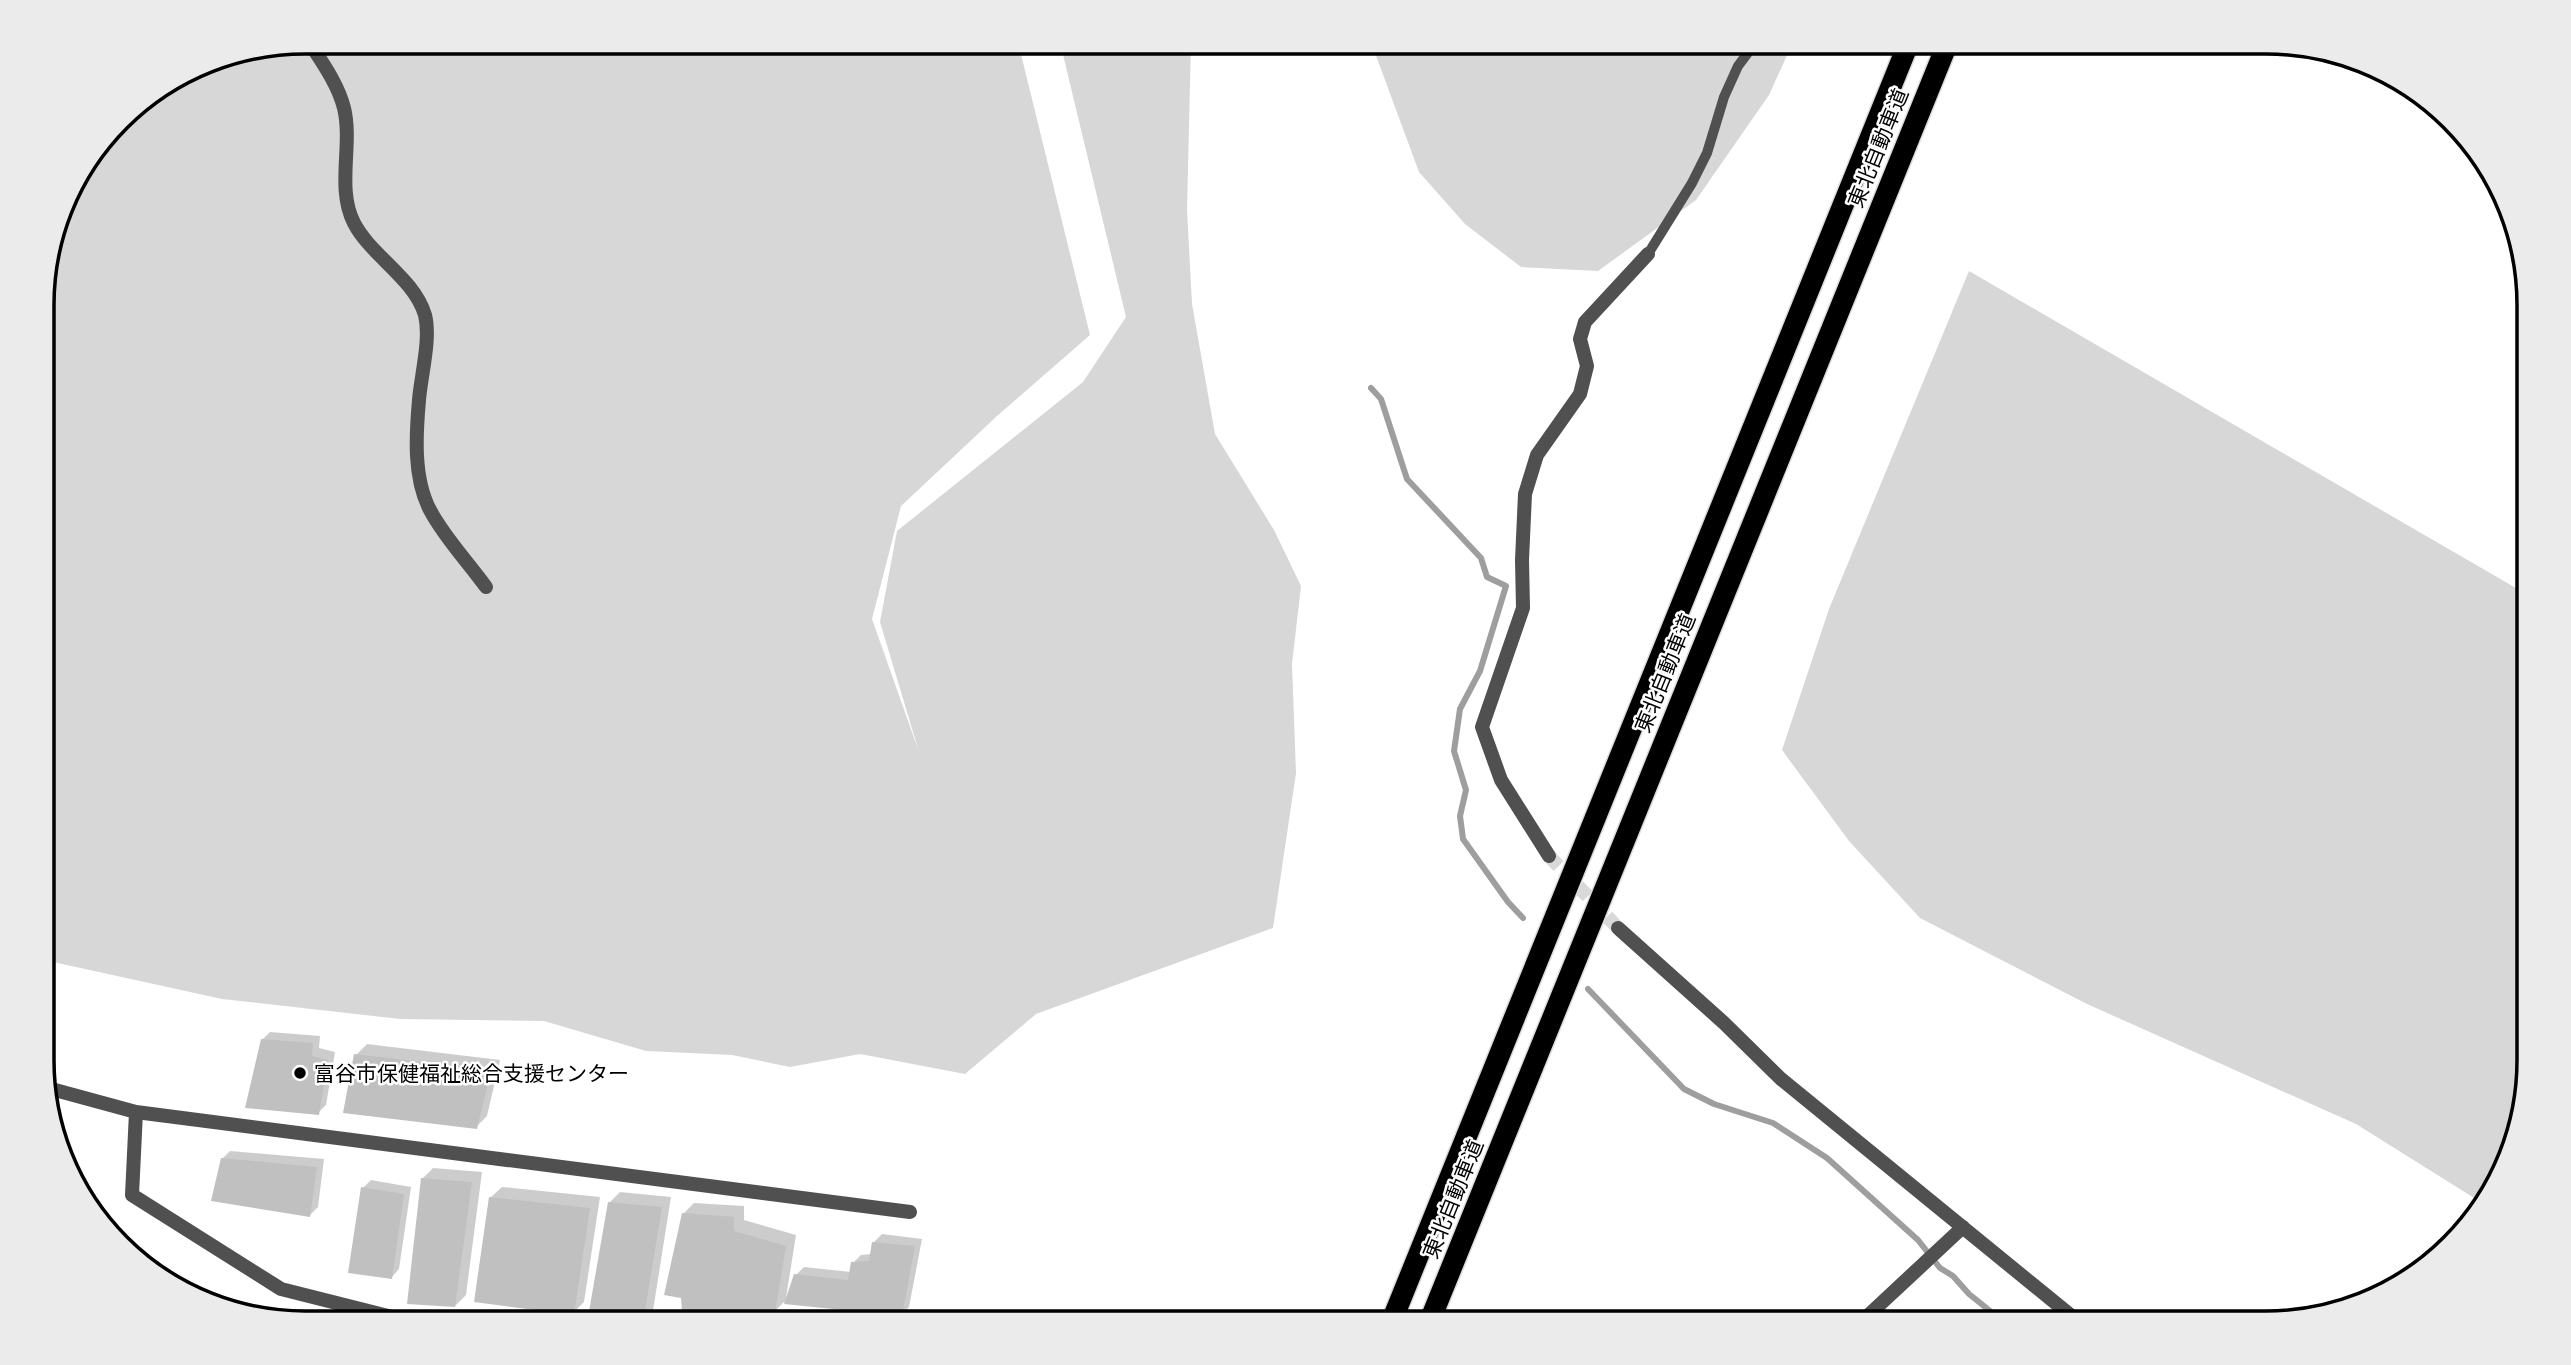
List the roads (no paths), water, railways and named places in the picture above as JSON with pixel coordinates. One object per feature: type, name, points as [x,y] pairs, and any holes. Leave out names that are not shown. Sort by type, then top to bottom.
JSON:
[{"type":"highway","name":"東北自動車道","points":[[1396,1311],[1904,54]]},
{"type":"highway","name":"東北自動車道","points":[[1434,1311],[1943,54]]},
{"type":"street","points":[[317,54],[331,77],[344,107],[347,129],[346,205],[356,226],[415,295],[425,317],[425,361],[419,399],[420,482],[429,509],[486,587]]},
{"type":"street","points":[[1549,856],[1500,780],[1482,727],[1523,608],[1525,494],[1537,455],[1580,394],[1587,366],[1580,339],[1585,322],[1648,254]]},
{"type":"street","points":[[1618,928],[1724,1023],[1781,1079],[2066,1311]]},
{"type":"street","points":[[56,1090],[136,1112],[910,1212]]},
{"type":"street","points":[[136,1112],[132,1195],[281,1289],[368,1311]]},
{"type":"street","points":[[1873,1311],[1963,1227]]},
{"type":"lane","points":[[1648,254],[1692,183],[1707,153],[1724,97],[1738,66],[1747,54]]},
{"type":"waterway","points":[[1371,388],[1381,399],[1407,479],[1481,558],[1487,577],[1506,586],[1480,671],[1460,709],[1454,751],[1466,790],[1460,816],[1463,839],[1508,902],[1523,918]]},
{"type":"waterway","points":[[1588,989],[1684,1089],[1714,1104],[1773,1123],[1827,1158],[1918,1240],[1940,1268],[1953,1276],[1969,1294],[1990,1311]]},
{"type":"tunnel","points":[[1549,856],[1618,928]]},
{"type":"place","name":"富谷市保健福祉総合支援センター","points":[[300,1073]]}]
